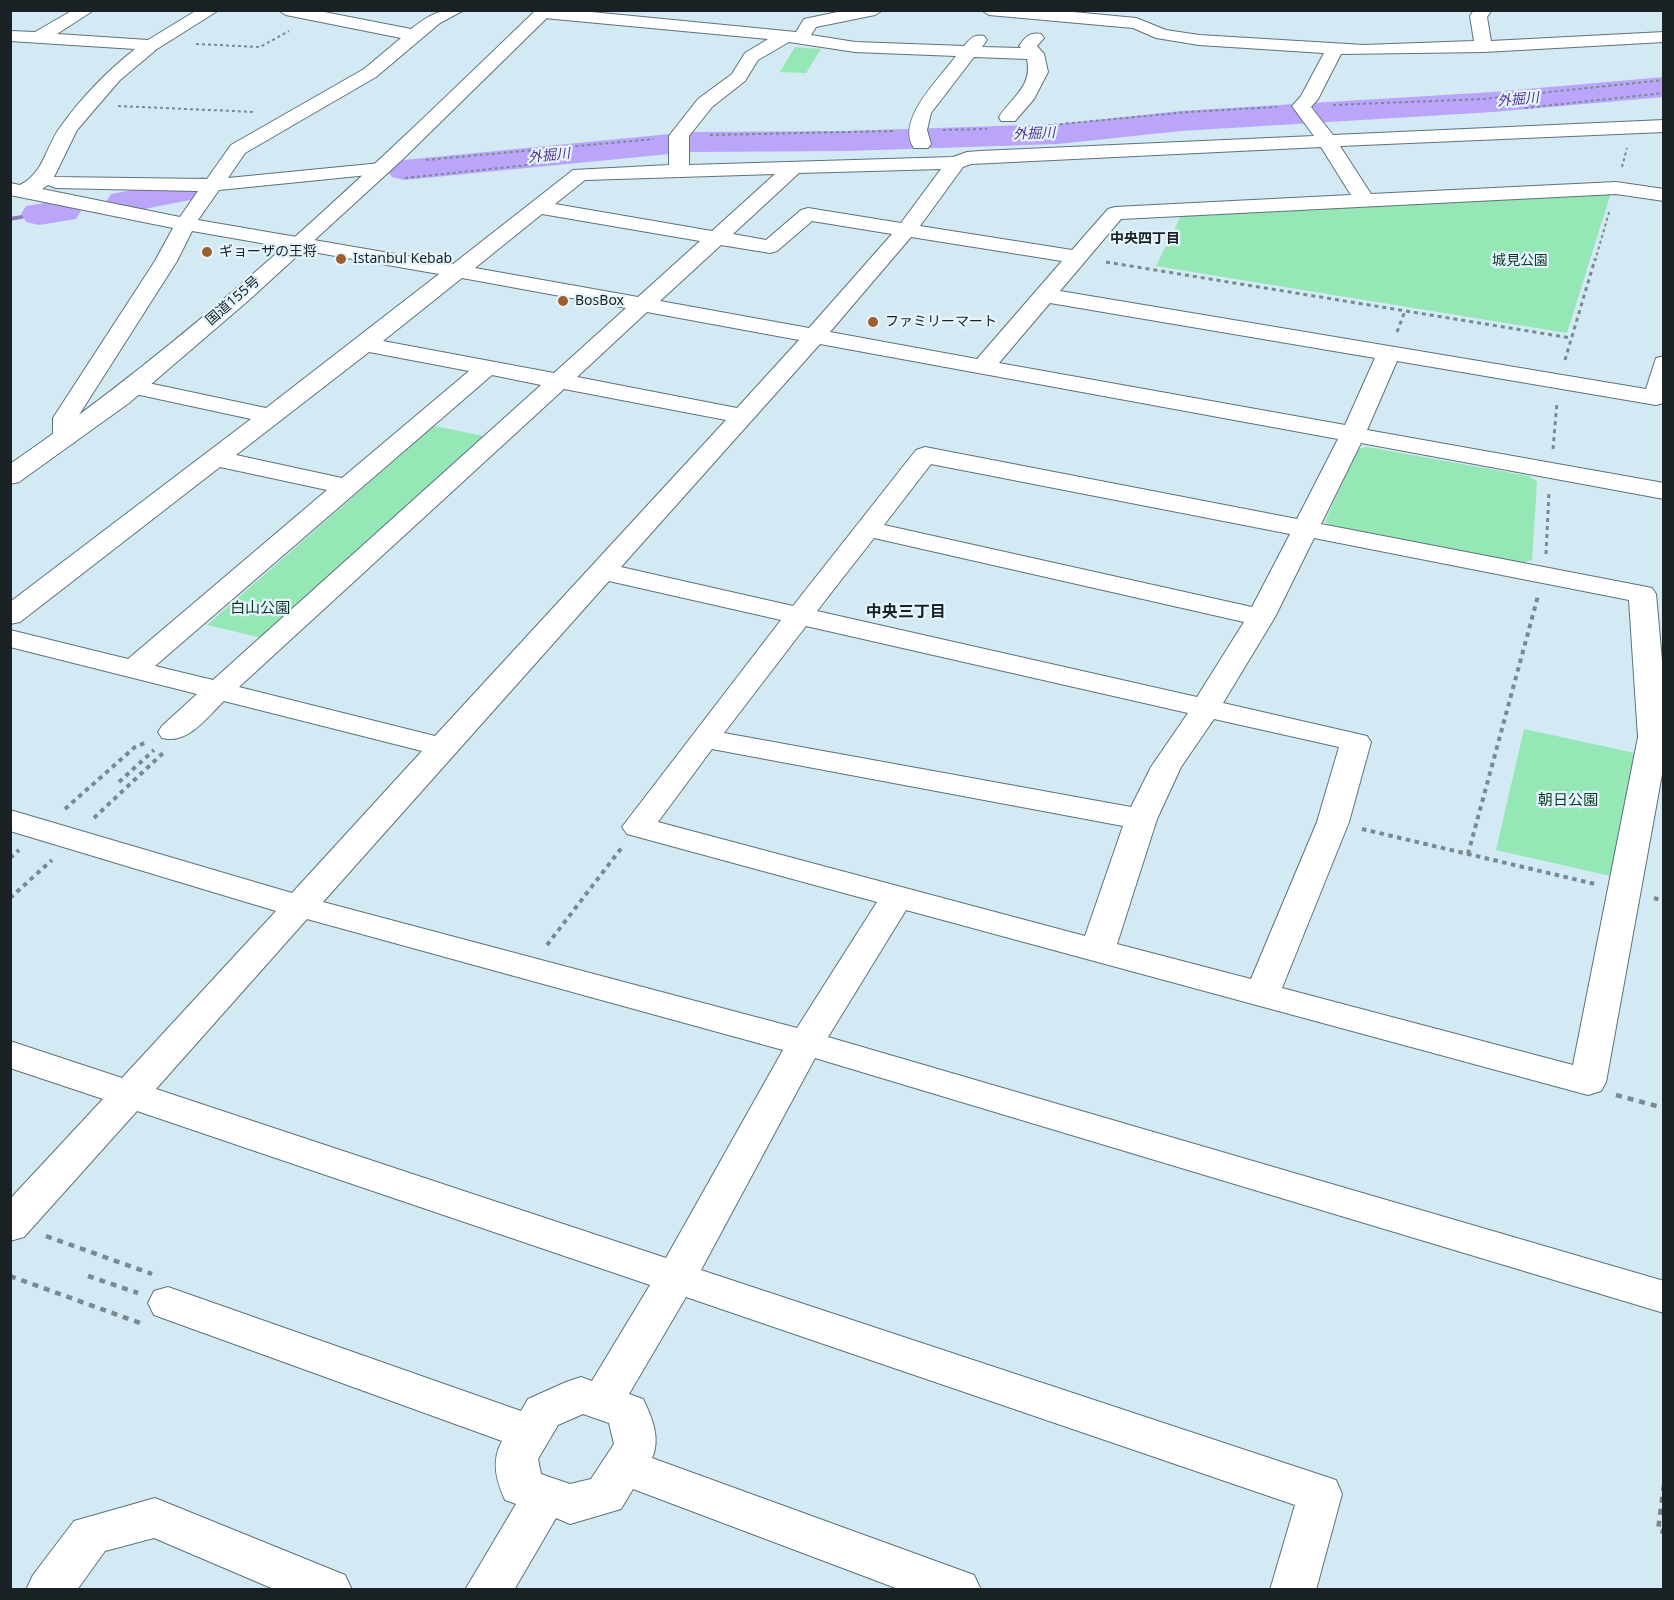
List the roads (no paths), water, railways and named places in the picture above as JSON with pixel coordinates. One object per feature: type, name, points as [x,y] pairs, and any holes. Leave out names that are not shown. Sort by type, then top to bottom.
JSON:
[{"type":"highway","name":"国道155号","points":[[10,476],[134,387],[300,243],[381,169],[543,11]]},
{"type":"street","points":[[10,51],[41,37],[86,10]]},
{"type":"street","points":[[10,211],[28,189],[68,130],[108,83],[154,43],[211,10]]},
{"type":"street","points":[[286,10],[414,35]]},
{"type":"street","points":[[65,438],[65,418],[166,261],[185,224],[238,149],[370,73],[434,19],[456,10]]},
{"type":"street","points":[[657,24],[683,10]]},
{"type":"street","points":[[752,33],[814,17],[875,10]]},
{"type":"street","points":[[989,10],[1136,23],[1162,34],[1199,40],[1335,48],[1484,47],[1664,37]]},
{"type":"street","points":[[1161,10],[1162,34]]},
{"type":"street","points":[[1484,10],[1478,16],[1484,47]]},
{"type":"street","points":[[543,11],[793,37],[855,47],[1035,54]]},
{"type":"street","points":[[921,144],[918,130],[922,113],[986,30],[1010,12]]},
{"type":"street","points":[[369,26],[396,14]]},
{"type":"street","points":[[1008,117],[1025,99],[1039,72],[1035,54],[1028,46],[1052,15]]},
{"type":"street","points":[[679,171],[679,136],[705,103],[739,77],[750,57],[793,37],[814,17]]},
{"type":"street","points":[[10,36],[154,43]]},
{"type":"street","points":[[1335,48],[1309,99],[1301,106],[1327,141],[1365,201]]},
{"type":"street","points":[[10,616],[365,344],[580,174],[956,163],[966,158],[980,157],[1664,126]]},
{"type":"street","points":[[10,1226],[815,336],[906,230],[956,163]]},
{"type":"street","points":[[28,189],[213,184],[381,169]]},
{"type":"street","points":[[173,732],[792,169]]},
{"type":"street","points":[[983,367],[1115,213],[1616,188],[1664,195]]},
{"type":"street","points":[[28,189],[185,224],[457,271],[1664,491]]},
{"type":"street","points":[[539,207],[770,247],[808,214],[1078,257]]},
{"type":"street","points":[[1043,296],[1656,398],[1664,363]]},
{"type":"street","points":[[365,344],[743,416]]},
{"type":"street","points":[[1098,949],[1140,819],[1166,767],[1205,709],[1261,617],[1303,529],[1353,434],[1389,352]]},
{"type":"street","points":[[134,669],[487,367]]},
{"type":"street","points":[[134,387],[269,416]]},
{"type":"street","points":[[925,455],[1642,594],[1658,738],[1588,1082],[638,826],[868,529],[925,455]]},
{"type":"street","points":[[214,458],[348,487]]},
{"type":"street","points":[[868,529],[1261,617]]},
{"type":"street","points":[[602,571],[1356,742],[1333,822],[1262,995]]},
{"type":"street","points":[[10,638],[441,747]]},
{"type":"street","points":[[704,738],[1140,819]]},
{"type":"street","points":[[15,835],[298,906],[806,1043],[1664,1297]]},
{"type":"street","points":[[602,1403],[676,1278],[806,1043],[898,896]]},
{"type":"street","points":[[10,1054],[1320,1494],[1293,1590]]},
{"type":"street","points":[[168,1303],[531,1433]]},
{"type":"street","points":[[581,1395],[602,1403],[628,1412],[636,1446],[605,1495],[570,1504],[521,1486],[516,1457],[543,1412],[581,1395]]},
{"type":"street","points":[[623,1466],[958,1590]]},
{"type":"street","points":[[488,1590],[546,1495]]},
{"type":"street","points":[[49,1590],[90,1535],[155,1518],[329,1590]]},
{"type":"waterway","name":"外掘川","points":[[404,170],[690,142],[846,141],[1058,134],[1181,121],[1493,102],[1664,87]]},
{"type":"waterway","name":"外掘川","points":[[124,202],[203,188]]},
{"type":"waterway","name":"外掘川","points":[[39,214],[63,211]]},
{"type":"waterway","name":"外掘川","points":[[10,219],[39,214]]},
{"type":"place","name":"ギョーザの王将","points":[[207,252]]},
{"type":"place","name":"Istanbul Kebab","points":[[341,259]]},
{"type":"place","name":"BosBox","points":[[563,301]]},
{"type":"place","name":"ファミリーマート","points":[[873,322]]},
{"type":"district","name":"中央四丁目","points":[[1145,239]]},
{"type":"district","name":"中央三丁目","points":[[906,612]]},
{"type":"park label","name":"城見公園","points":[[1520,261]]},
{"type":"park label","name":"白山公園","points":[[260,609]]},
{"type":"park label","name":"朝日公園","points":[[1568,801]]}]
